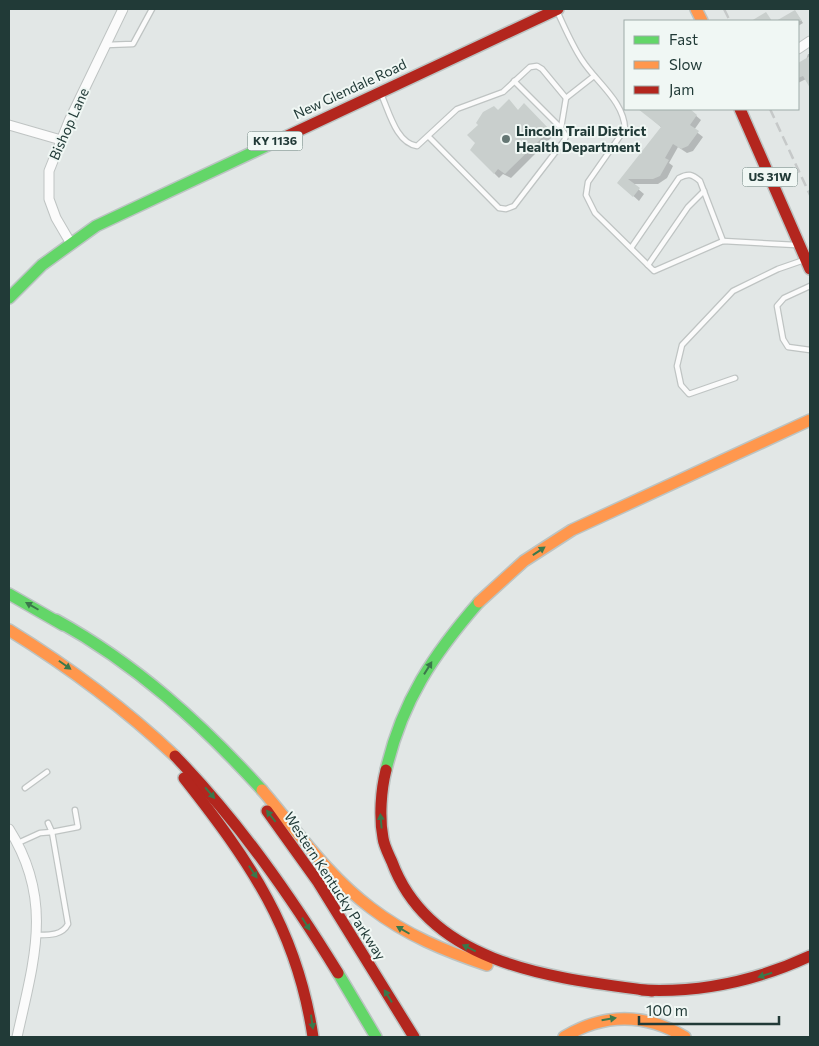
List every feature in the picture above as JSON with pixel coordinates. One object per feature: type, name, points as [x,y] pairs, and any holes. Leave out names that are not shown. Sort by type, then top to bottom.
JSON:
[{"type":"main road","name":"New Glendale Road","points":[[9,298],[40,267],[70,242],[118,212],[158,196],[557,9]]},
{"type":"main road","name":"US 31W","points":[[740,110],[808,264]]},
{"type":"main road","points":[[652,991],[576,980],[524,967],[478,952],[438,928],[406,894],[394,873],[386,850],[381,826],[379,801],[382,775],[389,750],[409,702],[450,636],[484,596],[524,561],[596,518],[810,420]]},
{"type":"main road","name":"Western Kentucky Parkway","points":[[9,594],[56,620],[117,662],[160,697],[200,735],[250,790],[318,882],[414,1037]]},
{"type":"main road","points":[[56,620],[75,630],[124,663],[190,716],[248,774],[335,875],[354,894],[395,925],[440,949],[490,966],[572,982],[652,991],[683,991],[738,982],[766,975],[810,956]]},
{"type":"main road","points":[[9,630],[61,662],[98,688],[166,747],[233,820],[282,886],[376,1037]]},
{"type":"main road","points":[[98,688],[143,733],[185,780],[259,881],[288,936],[299,964],[307,994],[314,1037]]},
{"type":"main road","points":[[564,1037],[590,1023],[609,1018],[628,1017],[664,1025],[684,1037]]},
{"type":"street","name":"Bishop Lane","points":[[70,242],[52,210],[48,186],[49,171],[61,140],[123,9]]},
{"type":"street","points":[[799,48],[810,41]]},
{"type":"street","points":[[9,125],[61,140]]},
{"type":"street","points":[[9,828],[18,843],[32,877],[37,908],[31,973],[17,1037]]},
{"type":"lane","points":[[106,45],[133,44],[152,9]]},
{"type":"lane","points":[[557,9],[574,46],[594,76],[620,108],[625,121],[625,129],[588,182],[586,195],[595,213],[654,271],[723,241],[800,245]]},
{"type":"lane","points":[[380,91],[398,133],[410,145],[417,146],[429,137],[457,109],[503,92],[530,67],[537,66],[566,98]]},
{"type":"lane","points":[[561,128],[566,98],[594,76]]},
{"type":"lane","points":[[429,137],[499,208],[506,209],[514,206],[566,136],[561,128],[514,82]]},
{"type":"lane","points":[[631,248],[679,178],[686,174],[693,175],[700,181],[723,241]]},
{"type":"lane","points":[[648,265],[688,207],[704,191]]},
{"type":"lane","points":[[735,378],[689,394],[681,384],[677,366],[682,345],[733,291],[778,269],[808,264]]},
{"type":"lane","points":[[810,286],[784,298],[777,306],[783,339],[788,347],[810,350]]},
{"type":"lane","points":[[25,788],[47,772]]},
{"type":"lane","points":[[18,843],[40,834],[78,827],[75,810]]},
{"type":"lane","points":[[36,935],[56,934],[65,930],[68,924],[52,832],[48,823]]},
{"type":"building","points":[[795,10],[802,21],[799,20],[778,20]]},
{"type":"building","points":[[766,12],[771,20],[753,20]]},
{"type":"building","points":[[810,56],[810,88],[803,76],[799,78],[799,62]]},
{"type":"building","name":"Lincoln Trail District Health Department","points":[[509,99],[518,110],[524,103],[550,130],[505,174],[498,169],[494,174],[470,150],[475,143],[467,135],[478,125],[476,123],[483,112],[494,106],[498,110]]},
{"type":"building","points":[[639,110],[691,110],[697,115],[690,125],[699,131],[688,146],[681,149],[673,144],[665,158],[669,160],[660,176],[653,179],[628,179],[640,188],[633,197],[617,183],[661,127]]},
{"type":"railway","points":[[724,9],[730,20]]},
{"type":"railway","points":[[770,110],[810,195]]},
{"type":"traffic: fast","points":[[9,298],[42,265],[96,226],[283,138]]},
{"type":"traffic: fast","points":[[9,594],[63,625]]},
{"type":"traffic: fast","points":[[386,770],[401,722],[421,680],[447,641],[479,602]]},
{"type":"traffic: fast","points":[[56,620],[113,656],[166,696],[215,741],[262,790]]},
{"type":"traffic: fast","points":[[338,973],[376,1037]]},
{"type":"traffic: slow","points":[[696,9],[702,20]]},
{"type":"traffic: slow","points":[[479,602],[524,561],[572,530],[810,420]]},
{"type":"traffic: slow","points":[[9,630],[95,689],[136,721],[175,756]]},
{"type":"traffic: slow","points":[[262,790],[327,867],[371,908],[384,918],[426,941],[487,965]]},
{"type":"traffic: slow","points":[[564,1037],[594,1024],[624,1019],[640,1020],[655,1024],[685,1037]]},
{"type":"traffic: jam","points":[[283,138],[558,9]]},
{"type":"traffic: jam","points":[[740,110],[810,269]]},
{"type":"traffic: jam","points":[[175,756],[242,833],[282,887],[338,973]]},
{"type":"traffic: jam","points":[[386,770],[381,813],[384,844],[410,897],[436,925],[466,946],[501,961],[538,972],[577,980],[652,991]]},
{"type":"traffic: jam","points":[[184,778],[250,868],[283,930],[306,998],[313,1037]]},
{"type":"traffic: jam","points":[[267,811],[318,882],[414,1037]]},
{"type":"traffic: jam","points":[[642,990],[686,989],[728,984],[749,979],[810,956]]},
{"type":"place","name":"Lincoln Trail District Health Department","points":[[506,139]]}]
